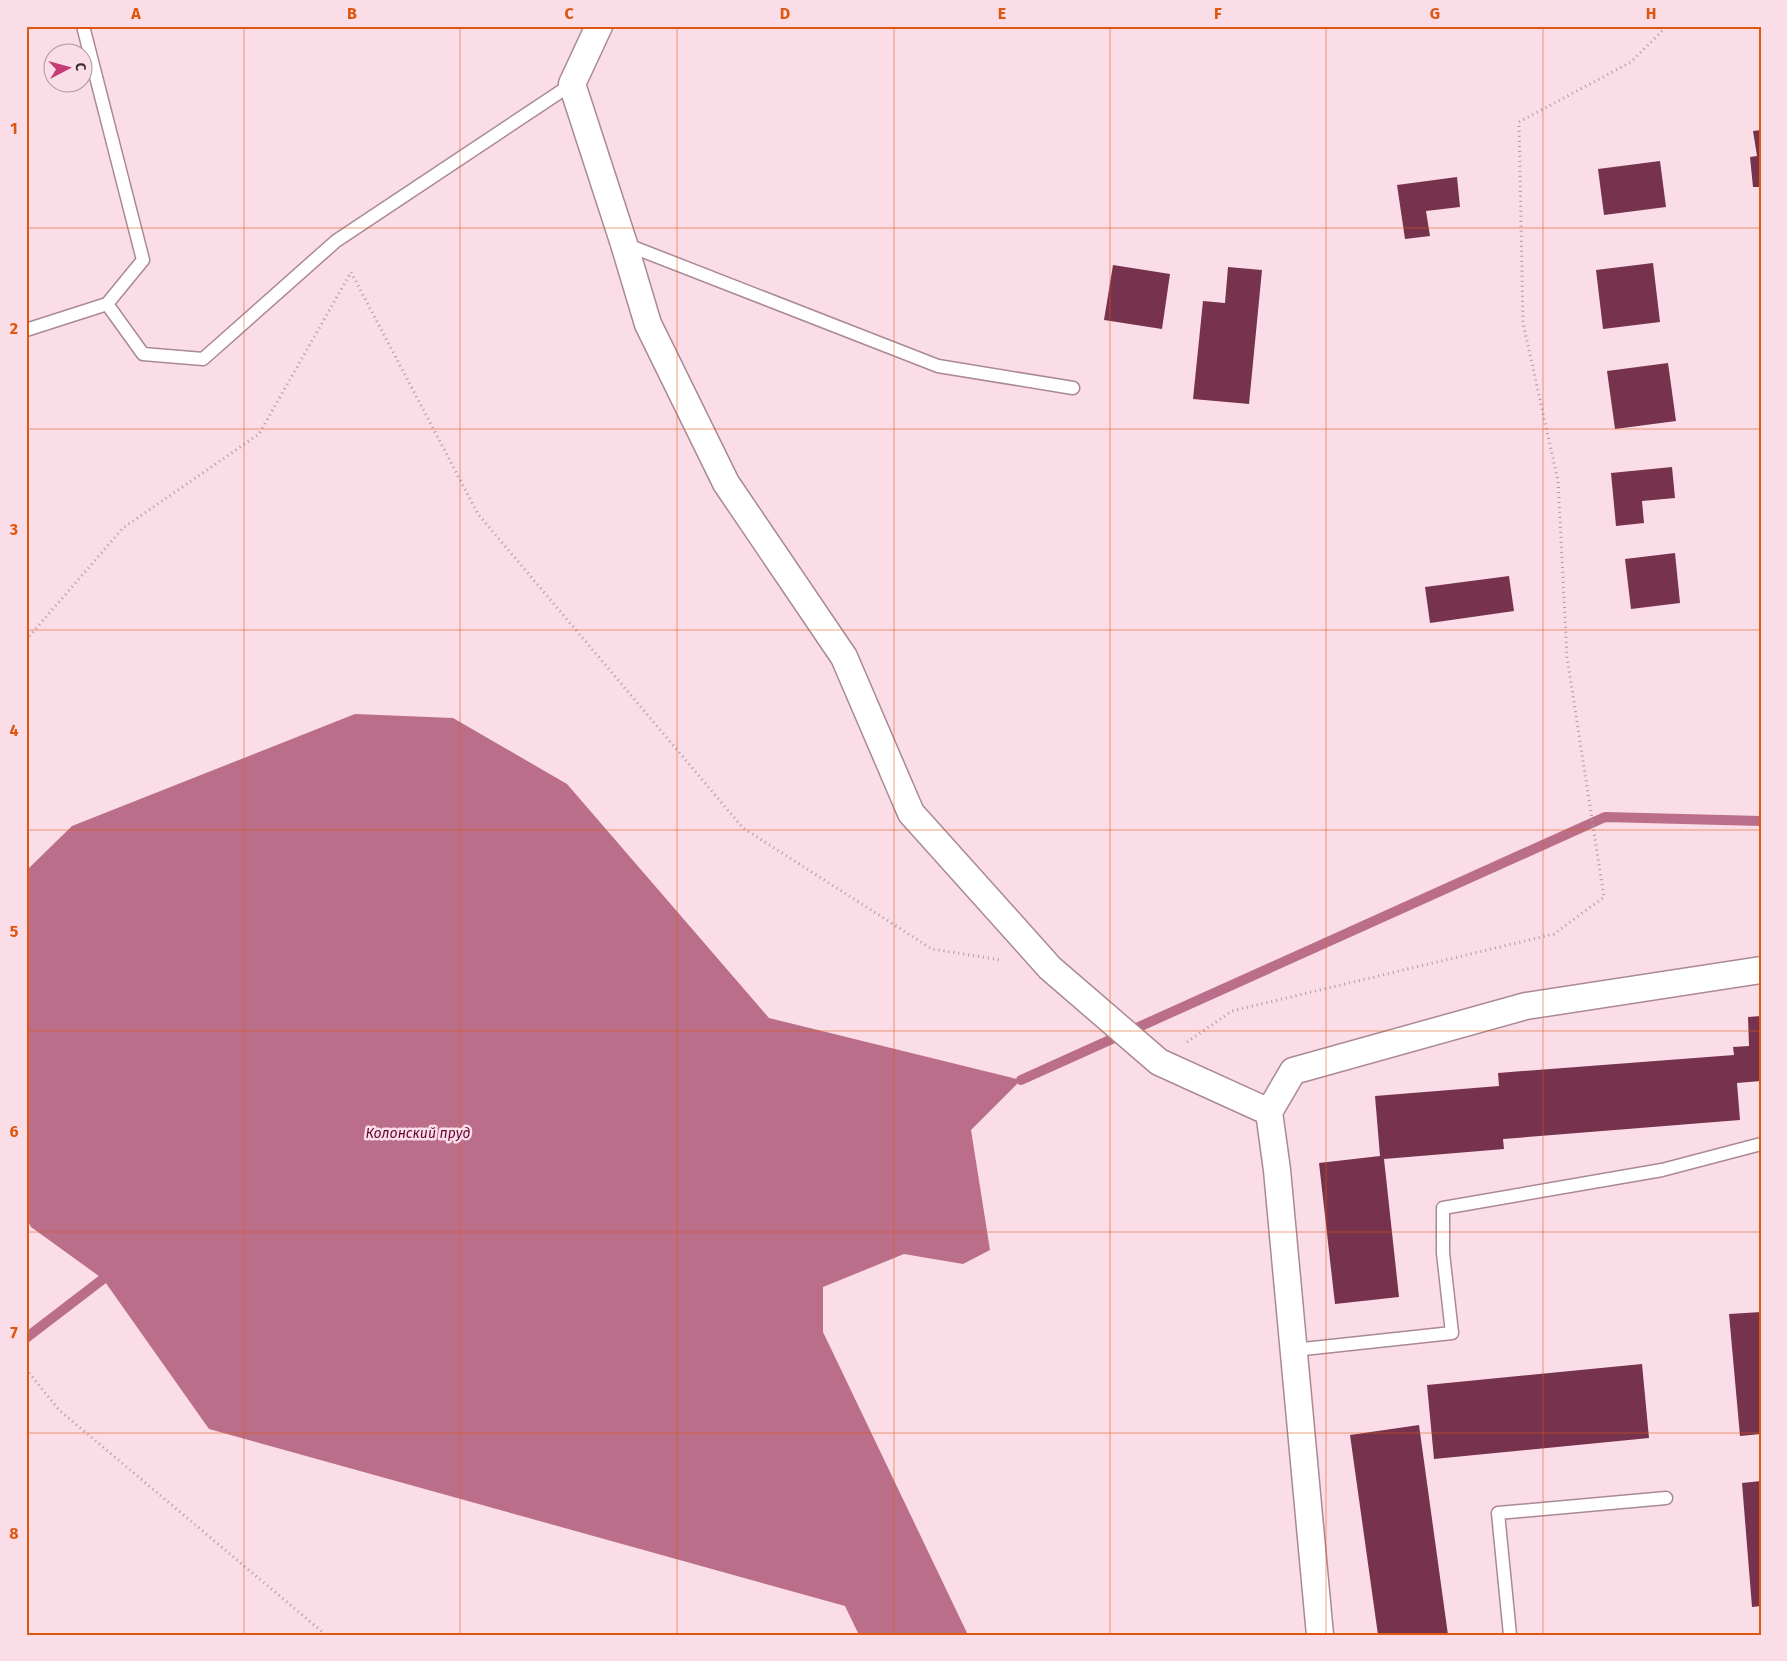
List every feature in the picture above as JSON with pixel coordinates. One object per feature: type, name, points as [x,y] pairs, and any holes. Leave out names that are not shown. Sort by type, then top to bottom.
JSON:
[{"type":"street","points":[[599,26],[572,84],[648,324],[726,483],[844,657],[912,813],[1050,968],[1159,1062],[1269,1112]]},
{"type":"street","points":[[1320,1635],[1277,1170],[1269,1112],[1293,1071],[1526,1006],[1761,970]]},
{"type":"lane","points":[[26,330],[107,304],[143,260],[83,26]]},
{"type":"lane","points":[[107,304],[143,354],[203,359],[336,241],[572,84]]},
{"type":"lane","points":[[624,244],[938,366],[1073,388]]},
{"type":"lane","points":[[1294,1350],[1452,1333],[1443,1252],[1443,1208],[1662,1170],[1761,1144]]},
{"type":"lane","points":[[1510,1635],[1498,1513],[1666,1498]]},
{"type":"path","points":[[1159,1062],[1232,1012],[1554,934],[1604,897],[1567,657],[1558,480],[1523,324],[1519,122],[1631,62],[1667,26]]},
{"type":"path","points":[[26,640],[123,528],[259,434],[352,272],[478,514],[743,828],[932,948],[1050,968]]},
{"type":"path","points":[[26,1369],[59,1410],[326,1635]]},
{"type":"water","name":"Колонский пруд","points":[[355,714],[453,718],[567,784],[769,1018],[1021,1080],[971,1130],[990,1250],[963,1264],[904,1254],[823,1287],[823,1332],[968,1635],[859,1635],[845,1606],[209,1429],[103,1279],[31,1227],[26,1218],[26,871],[72,826]]},
{"type":"building","points":[[1761,130],[1761,187],[1753,187],[1750,157],[1757,156],[1753,131]]},
{"type":"building","points":[[1660,161],[1666,207],[1604,215],[1598,169]]},
{"type":"building","points":[[1457,177],[1460,207],[1426,211],[1430,236],[1405,239],[1397,185]]},
{"type":"building","points":[[1653,263],[1660,322],[1603,329],[1596,270]]},
{"type":"building","points":[[1113,265],[1170,274],[1162,329],[1104,320]]},
{"type":"building","points":[[1228,267],[1262,270],[1249,404],[1193,399],[1203,301],[1225,303]]},
{"type":"building","points":[[1668,363],[1676,421],[1615,429],[1607,371]]},
{"type":"building","points":[[1672,467],[1675,498],[1642,501],[1644,523],[1616,526],[1611,473]]},
{"type":"building","points":[[1675,553],[1680,603],[1631,609],[1625,559]]},
{"type":"building","points":[[1509,576],[1514,611],[1430,623],[1425,587]]},
{"type":"building","points":[[1761,1016],[1761,1081],[1737,1083],[1740,1120],[1503,1139],[1504,1149],[1384,1159],[1399,1297],[1335,1304],[1319,1163],[1380,1156],[1375,1096],[1499,1086],[1498,1073],[1734,1055],[1733,1047],[1749,1046],[1748,1017]]},
{"type":"building","points":[[1761,1312],[1761,1434],[1740,1436],[1729,1314]]},
{"type":"building","points":[[1642,1364],[1649,1438],[1434,1459],[1427,1385]]},
{"type":"building","points":[[1419,1425],[1448,1635],[1378,1635],[1350,1435]]},
{"type":"building","points":[[1761,1481],[1761,1606],[1752,1607],[1742,1483]]},
{"type":"waterway","points":[[1021,1080],[1605,817],[1761,821]]},
{"type":"waterway","points":[[26,1338],[103,1279]]}]
